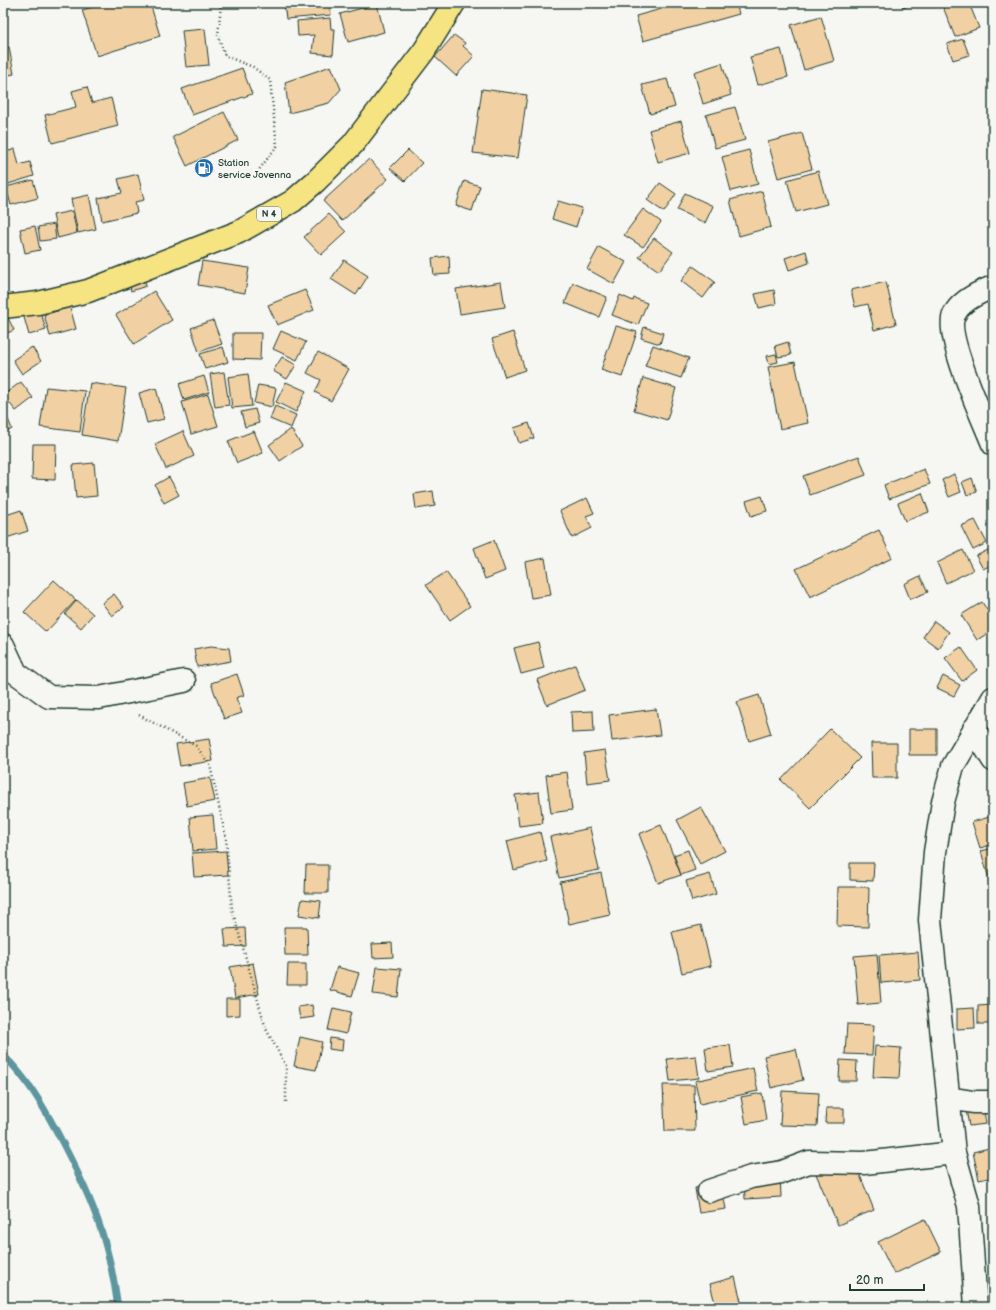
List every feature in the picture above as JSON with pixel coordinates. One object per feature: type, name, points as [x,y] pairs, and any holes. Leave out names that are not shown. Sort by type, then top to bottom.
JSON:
[{"type":"main road","name":"N 4","points":[[3,307],[38,303],[88,291],[239,232],[293,201],[316,181],[353,144],[424,51],[454,3]]},
{"type":"street","points":[[993,287],[963,304],[954,315],[952,330],[956,350],[993,444]]},
{"type":"street","points":[[3,645],[16,673],[49,697],[99,698],[184,681]]},
{"type":"street","points":[[976,1307],[969,1206],[954,1152],[930,920],[934,867],[942,809],[953,766],[993,698]]},
{"type":"street","points":[[974,729],[993,760]]},
{"type":"street","points":[[948,1098],[973,1102],[993,1102]]},
{"type":"street","points":[[709,1191],[751,1177],[782,1172],[809,1162],[864,1163],[954,1152]]},
{"type":"path","points":[[221,3],[218,36],[225,56],[252,67],[270,80],[276,146],[255,175]]},
{"type":"path","points":[[106,697],[196,746],[210,765],[226,838],[232,910],[266,1029],[286,1066],[286,1103]]},
{"type":"building","points":[[91,3],[150,3],[160,36],[97,56],[82,10],[93,7]]},
{"type":"building","points":[[284,3],[330,3],[331,15],[286,19]]},
{"type":"building","points":[[379,3],[393,3],[393,4],[379,6]]},
{"type":"building","points":[[683,3],[736,3],[739,14],[643,41],[636,16]]},
{"type":"building","points":[[901,3],[918,3],[903,8]]},
{"type":"building","points":[[953,3],[969,3],[979,28],[955,37],[943,7]]},
{"type":"building","points":[[982,3],[993,3],[993,4],[983,7]]},
{"type":"building","points":[[377,4],[384,32],[348,42],[340,14]]},
{"type":"building","points":[[821,16],[834,61],[804,70],[791,25]]},
{"type":"building","points":[[330,18],[331,29],[335,29],[333,55],[312,53],[314,35],[298,36],[297,21]]},
{"type":"building","points":[[205,29],[209,65],[186,67],[182,31]]},
{"type":"building","points":[[454,35],[465,43],[463,46],[474,56],[456,76],[435,57]]},
{"type":"building","points":[[963,39],[969,55],[953,60],[947,44]]},
{"type":"building","points":[[9,47],[14,74],[3,76],[3,48]]},
{"type":"building","points":[[781,49],[788,77],[758,85],[750,57]]},
{"type":"building","points":[[722,63],[731,95],[703,104],[694,72]]},
{"type":"building","points":[[331,66],[341,89],[329,103],[289,113],[285,82]]},
{"type":"building","points":[[242,68],[252,94],[192,115],[182,89]]},
{"type":"building","points":[[667,79],[675,107],[650,114],[642,85]]},
{"type":"building","points":[[87,87],[92,103],[111,98],[118,126],[52,143],[45,115],[76,107],[72,91]]},
{"type":"building","points":[[482,89],[527,95],[518,158],[473,153]]},
{"type":"building","points":[[735,107],[745,140],[715,148],[706,115]]},
{"type":"building","points":[[224,112],[238,140],[187,166],[173,137]]},
{"type":"building","points":[[681,121],[690,153],[658,162],[649,130]]},
{"type":"building","points":[[802,133],[812,169],[778,178],[768,142]]},
{"type":"building","points":[[15,149],[19,165],[30,162],[34,176],[5,185],[3,176],[3,153]]},
{"type":"building","points":[[408,150],[422,163],[405,181],[390,168]]},
{"type":"building","points":[[749,150],[758,184],[731,191],[722,157]]},
{"type":"building","points":[[369,159],[388,179],[342,221],[323,201]]},
{"type":"building","points":[[818,171],[827,204],[796,212],[787,180]]},
{"type":"building","points":[[138,174],[144,200],[135,202],[137,213],[102,221],[98,198],[122,193],[118,179]]},
{"type":"building","points":[[33,180],[38,198],[11,205],[6,187]]},
{"type":"building","points":[[464,181],[480,186],[472,211],[456,206]]},
{"type":"building","points":[[660,183],[676,194],[664,212],[647,200]]},
{"type":"building","points":[[762,191],[771,227],[739,236],[730,200]]},
{"type":"building","points":[[3,193],[7,206],[3,207]]},
{"type":"building","points":[[685,193],[713,206],[705,223],[677,210]]},
{"type":"building","points":[[89,195],[96,229],[78,233],[71,199]]},
{"type":"building","points":[[558,201],[582,208],[576,227],[552,219]]},
{"type":"building","points":[[643,209],[661,222],[643,247],[624,235]]},
{"type":"building","points":[[72,211],[77,233],[58,238],[53,215]]},
{"type":"building","points":[[329,214],[346,232],[321,255],[304,237]]},
{"type":"building","points":[[54,224],[56,239],[40,241],[38,227]]},
{"type":"building","points":[[35,226],[40,250],[25,253],[20,229]]},
{"type":"building","points":[[654,238],[673,252],[659,271],[639,257]]},
{"type":"building","points":[[599,247],[626,262],[614,284],[587,269]]},
{"type":"building","points":[[806,251],[809,263],[789,270],[785,258]]},
{"type":"building","points":[[449,256],[450,274],[434,275],[432,258]]},
{"type":"building","points":[[344,260],[368,276],[356,295],[331,279]]},
{"type":"building","points":[[202,261],[249,268],[245,293],[198,285]]},
{"type":"building","points":[[141,266],[146,286],[131,291],[126,270]]},
{"type":"building","points":[[693,266],[715,282],[703,298],[681,281]]},
{"type":"building","points":[[501,282],[505,307],[460,314],[456,289]]},
{"type":"building","points":[[886,282],[896,324],[874,330],[868,304],[855,307],[851,290]]},
{"type":"building","points":[[573,283],[607,297],[599,317],[565,303]]},
{"type":"building","points":[[305,290],[314,310],[277,325],[268,305]]},
{"type":"building","points":[[774,290],[776,304],[759,308],[755,294]]},
{"type":"building","points":[[154,291],[172,320],[134,344],[116,315]]},
{"type":"building","points":[[620,295],[633,301],[634,298],[647,303],[638,325],[612,315]]},
{"type":"building","points":[[37,299],[46,330],[29,335],[20,303]]},
{"type":"building","points":[[70,307],[76,329],[50,336],[44,315]]},
{"type":"building","points":[[8,318],[14,330],[3,335],[3,320]]},
{"type":"building","points":[[213,320],[222,344],[199,352],[191,328]]},
{"type":"building","points":[[616,326],[637,332],[622,377],[601,370]]},
{"type":"building","points":[[644,327],[663,333],[660,344],[641,338]]},
{"type":"building","points":[[281,331],[306,342],[297,360],[273,349]]},
{"type":"building","points":[[513,332],[525,370],[505,377],[492,339]]},
{"type":"building","points":[[233,333],[261,333],[260,360],[233,359]]},
{"type":"building","points":[[788,342],[791,355],[778,357],[775,346]]},
{"type":"building","points":[[653,345],[689,358],[681,378],[645,366]]},
{"type":"building","points":[[32,347],[41,361],[22,374],[13,360]]},
{"type":"building","points":[[223,347],[228,362],[205,369],[200,354]]},
{"type":"building","points":[[318,352],[349,369],[331,401],[315,392],[321,380],[307,373]]},
{"type":"building","points":[[776,354],[778,362],[769,364],[767,356]]},
{"type":"building","points":[[282,357],[296,365],[287,379],[273,371]]},
{"type":"building","points":[[795,362],[808,423],[780,429],[768,367]]},
{"type":"building","points":[[224,372],[229,405],[215,407],[210,374]]},
{"type":"building","points":[[248,374],[252,406],[232,408],[228,377]]},
{"type":"building","points":[[204,376],[209,392],[184,400],[179,384]]},
{"type":"building","points":[[643,378],[676,388],[667,420],[634,410]]},
{"type":"building","points":[[21,382],[33,398],[16,411],[3,395]]},
{"type":"building","points":[[286,382],[306,391],[296,412],[276,402]]},
{"type":"building","points":[[90,383],[126,388],[118,441],[82,435]]},
{"type":"building","points":[[258,385],[276,388],[272,407],[254,403]]},
{"type":"building","points":[[46,387],[85,391],[80,432],[40,427]]},
{"type":"building","points":[[156,388],[164,419],[147,423],[139,393]]},
{"type":"building","points":[[208,394],[218,426],[191,434],[182,402]]},
{"type":"building","points":[[275,406],[296,415],[291,428],[270,419]]},
{"type":"building","points":[[3,407],[12,429],[3,434]]},
{"type":"building","points":[[255,409],[259,423],[245,427],[241,412]]},
{"type":"building","points":[[529,423],[534,438],[519,443],[514,428]]},
{"type":"building","points":[[291,429],[302,446],[280,461],[269,445]]},
{"type":"building","points":[[183,431],[194,456],[166,469],[155,444]]},
{"type":"building","points":[[254,431],[263,453],[237,463],[228,441]]},
{"type":"building","points":[[33,444],[56,444],[55,480],[32,479]]},
{"type":"building","points":[[859,456],[866,475],[810,495],[803,476]]},
{"type":"building","points":[[94,463],[97,496],[76,498],[73,465]]},
{"type":"building","points":[[924,469],[930,484],[889,499],[884,485]]},
{"type":"building","points":[[954,474],[961,492],[949,497],[942,480]]},
{"type":"building","points":[[169,477],[179,495],[164,503],[155,485]]},
{"type":"building","points":[[972,478],[977,492],[967,495],[962,482]]},
{"type":"building","points":[[433,491],[435,506],[416,509],[414,494]]},
{"type":"building","points":[[922,493],[929,512],[905,521],[898,503]]},
{"type":"building","points":[[762,496],[767,511],[751,516],[746,501]]},
{"type":"building","points":[[587,498],[594,513],[586,516],[592,528],[572,538],[560,511]]},
{"type":"building","points":[[21,510],[28,531],[3,539],[3,516]]},
{"type":"building","points":[[975,520],[987,543],[973,550],[961,526]]},
{"type":"building","points":[[879,530],[892,558],[810,597],[796,569]]},
{"type":"building","points":[[494,540],[505,571],[485,579],[474,548]]},
{"type":"building","points":[[990,549],[993,556],[993,564],[983,569],[976,556]]},
{"type":"building","points":[[963,550],[973,570],[946,583],[937,563]]},
{"type":"building","points":[[545,558],[551,595],[531,598],[525,562]]},
{"type":"building","points":[[446,572],[470,606],[450,620],[426,585]]},
{"type":"building","points":[[920,576],[928,592],[910,599],[904,584]]},
{"type":"building","points":[[54,580],[76,600],[46,632],[24,612]]},
{"type":"building","points":[[114,594],[124,607],[112,616],[102,603]]},
{"type":"building","points":[[77,600],[93,614],[81,628],[65,614]]},
{"type":"building","points":[[982,602],[987,610],[993,606],[993,630],[977,640],[961,615]]},
{"type":"building","points":[[934,621],[949,632],[938,648],[923,637]]},
{"type":"building","points":[[538,642],[544,668],[521,674],[514,648]]},
{"type":"building","points":[[211,646],[229,648],[231,661],[197,667],[194,649]]},
{"type":"building","points":[[961,647],[977,670],[962,681],[945,658]]},
{"type":"building","points":[[575,665],[585,690],[547,705],[537,680]]},
{"type":"building","points":[[237,674],[244,695],[236,698],[242,713],[224,719],[211,683]]},
{"type":"building","points":[[943,676],[960,685],[954,696],[937,688]]},
{"type":"building","points":[[759,695],[771,734],[749,741],[737,702]]},
{"type":"building","points":[[656,709],[660,735],[612,741],[609,715]]},
{"type":"building","points":[[593,711],[594,732],[572,733],[571,712]]},
{"type":"building","points":[[830,729],[860,758],[810,808],[781,780]]},
{"type":"building","points":[[909,729],[937,729],[937,755],[909,755]]},
{"type":"building","points":[[209,739],[213,761],[180,766],[176,744]]},
{"type":"building","points":[[871,743],[897,743],[897,778],[872,778]]},
{"type":"building","points":[[605,750],[610,780],[587,783],[584,753]]},
{"type":"building","points":[[567,772],[572,810],[551,813],[546,775]]},
{"type":"building","points":[[210,778],[215,801],[187,806],[183,783]]},
{"type":"building","points":[[539,792],[543,823],[519,826],[515,795]]},
{"type":"building","points":[[701,807],[725,851],[700,864],[677,820]]},
{"type":"building","points":[[213,815],[216,849],[193,851],[190,817]]},
{"type":"building","points":[[993,816],[993,844],[980,848],[972,822]]},
{"type":"building","points":[[661,825],[681,875],[658,883],[639,834]]},
{"type":"building","points":[[590,828],[599,870],[559,878],[550,837]]},
{"type":"building","points":[[540,832],[547,861],[514,870],[507,841]]},
{"type":"building","points":[[993,848],[993,893],[981,851]]},
{"type":"building","points":[[688,850],[695,870],[681,875],[674,855]]},
{"type":"building","points":[[226,851],[228,875],[194,877],[192,853]]},
{"type":"building","points":[[850,863],[874,863],[873,881],[850,880]]},
{"type":"building","points":[[306,865],[328,865],[328,893],[305,893]]},
{"type":"building","points":[[601,873],[610,915],[569,924],[560,882]]},
{"type":"building","points":[[710,874],[716,894],[692,901],[686,881]]},
{"type":"building","points":[[838,887],[869,887],[868,927],[837,926]]},
{"type":"building","points":[[302,899],[321,901],[319,918],[299,915]]},
{"type":"building","points":[[701,925],[711,966],[682,973],[672,932]]},
{"type":"building","points":[[284,927],[307,927],[308,955],[285,955]]},
{"type":"building","points":[[245,928],[246,946],[226,947],[224,929]]},
{"type":"building","points":[[392,943],[393,957],[373,958],[372,944]]},
{"type":"building","points":[[918,952],[920,980],[881,983],[879,955]]},
{"type":"building","points":[[877,954],[881,1003],[858,1005],[854,956]]},
{"type":"building","points":[[253,963],[259,994],[235,998],[230,967]]},
{"type":"building","points":[[288,964],[306,964],[306,985],[287,985]]},
{"type":"building","points":[[337,967],[359,973],[352,996],[330,990]]},
{"type":"building","points":[[377,967],[401,969],[398,997],[373,994]]},
{"type":"building","points":[[226,999],[240,999],[240,1015],[226,1016]]},
{"type":"building","points":[[312,1005],[314,1017],[300,1019],[298,1007]]},
{"type":"building","points":[[992,1005],[993,1024],[978,1024],[978,1006]]},
{"type":"building","points":[[333,1008],[351,1012],[346,1034],[328,1030]]},
{"type":"building","points":[[974,1008],[975,1028],[957,1029],[957,1009]]},
{"type":"building","points":[[847,1024],[874,1025],[872,1055],[845,1054]]},
{"type":"building","points":[[300,1037],[322,1042],[316,1070],[294,1066]]},
{"type":"building","points":[[330,1038],[343,1040],[342,1051],[329,1049]]},
{"type":"building","points":[[730,1045],[733,1067],[708,1071],[705,1048]]},
{"type":"building","points":[[875,1046],[901,1048],[899,1078],[873,1077]]},
{"type":"building","points":[[796,1049],[803,1080],[771,1088],[764,1056]]},
{"type":"building","points":[[696,1056],[699,1078],[670,1081],[667,1059]]},
{"type":"building","points":[[840,1060],[857,1061],[856,1081],[839,1081]]},
{"type":"building","points":[[753,1068],[758,1091],[700,1104],[695,1081]]},
{"type":"building","points":[[663,1085],[694,1085],[695,1131],[665,1131]]},
{"type":"building","points":[[782,1091],[819,1093],[817,1126],[780,1125]]},
{"type":"building","points":[[981,1091],[986,1124],[969,1126],[963,1093]]},
{"type":"building","points":[[762,1093],[766,1120],[746,1124],[741,1097]]},
{"type":"building","points":[[826,1108],[844,1108],[844,1123],[825,1123]]},
{"type":"building","points":[[993,1147],[993,1177],[979,1180],[973,1152]]},
{"type":"building","points":[[853,1158],[874,1210],[838,1225],[816,1174]]},
{"type":"building","points":[[780,1174],[781,1197],[745,1199],[744,1176]]},
{"type":"building","points":[[721,1184],[726,1209],[699,1213],[695,1188]]},
{"type":"building","points":[[925,1219],[941,1252],[894,1274],[878,1242]]},
{"type":"building","points":[[735,1277],[741,1301],[716,1307],[710,1284]]},
{"type":"waterway","points":[[3,1055],[19,1072],[39,1101],[74,1165],[94,1209],[105,1242],[113,1274],[118,1307]]},
{"type":"place","name":"Station service Jovenna","points":[[204,168]]}]
